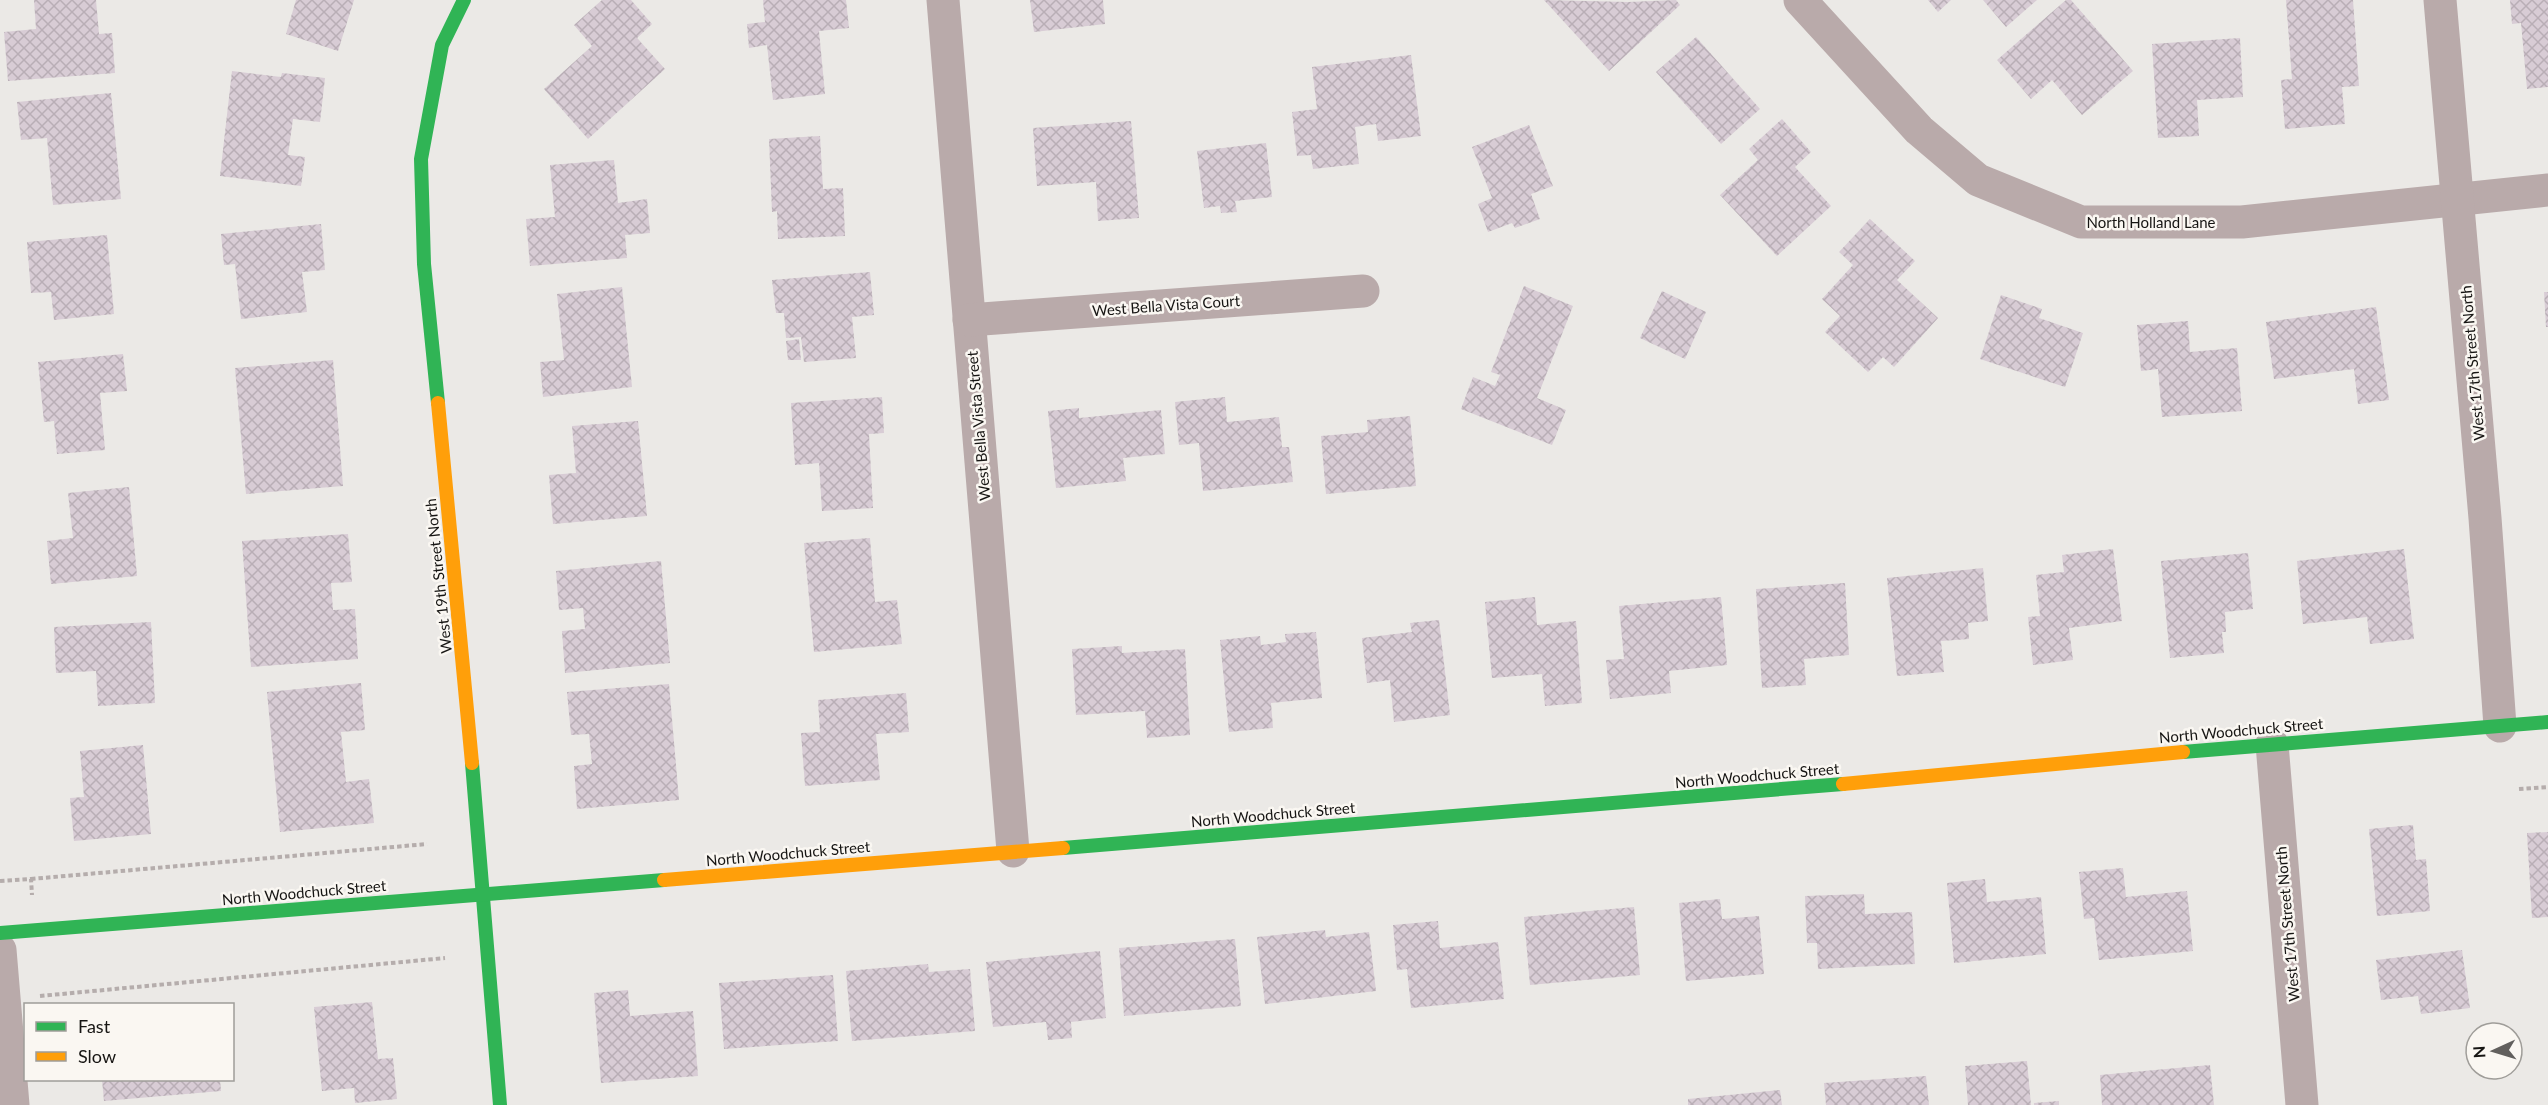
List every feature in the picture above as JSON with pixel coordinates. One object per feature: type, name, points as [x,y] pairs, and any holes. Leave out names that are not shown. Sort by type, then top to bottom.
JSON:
[{"type":"street","name":"West 19th Street North","points":[[464,0],[442,45],[421,159],[424,264],[461,636],[500,1105]]},
{"type":"street","name":"West Bella Vista Street","points":[[943,0],[1013,851]]},
{"type":"street","name":"North Holland Lane","points":[[1800,0],[1919,130],[1978,180],[2081,222],[2242,222],[2548,190]]},
{"type":"street","name":"West 17th Street North","points":[[2440,0],[2485,518],[2500,726]]},
{"type":"street","name":"West Bella Vista Court","points":[[969,320],[1363,291]]},
{"type":"street","name":"North Woodchuck Street","points":[[0,933],[1728,795],[2272,744],[2548,722]]},
{"type":"street","name":"West 17th Street North","points":[[2272,744],[2302,1105]]},
{"type":"street","points":[[0,950],[13,1105]]},
{"type":"path","points":[[2519,789],[2548,787]]},
{"type":"path","points":[[31,879],[427,844]]},
{"type":"path","points":[[40,996],[445,958]]},
{"type":"building","points":[[34,0],[96,0],[99,34],[112,33],[115,73],[8,81],[4,32],[36,29]]},
{"type":"building","points":[[296,0],[354,0],[338,51],[286,34]]},
{"type":"building","points":[[602,0],[631,0],[652,24],[637,38],[665,69],[588,139],[544,89],[592,46],[574,25]]},
{"type":"building","points":[[763,0],[846,0],[849,28],[819,31],[825,94],[773,100],[767,45],[749,48],[747,24],[765,22]]},
{"type":"building","points":[[1030,0],[1103,0],[1105,24],[1034,32]]},
{"type":"building","points":[[1544,0],[1628,2],[1676,0],[1680,5],[1609,71]]},
{"type":"building","points":[[1928,0],[1951,0],[1938,12]]},
{"type":"building","points":[[1983,0],[2037,0],[2006,27]]},
{"type":"building","points":[[2066,0],[2071,0],[2133,71],[2082,115],[2052,80],[2031,99],[1997,60]]},
{"type":"building","points":[[2286,0],[2353,0],[2359,86],[2342,87],[2345,124],[2285,129],[2281,80],[2292,79]]},
{"type":"building","points":[[2510,0],[2548,0],[2548,87],[2527,89],[2521,23],[2512,24]]},
{"type":"building","points":[[1696,37],[1760,109],[1721,144],[1656,72]]},
{"type":"building","points":[[2240,38],[2243,97],[2197,100],[2199,136],[2158,138],[2152,44]]},
{"type":"building","points":[[1411,55],[1421,136],[1378,141],[1376,124],[1355,127],[1359,164],[1313,169],[1311,155],[1297,156],[1292,112],[1317,109],[1312,67]]},
{"type":"building","points":[[232,71],[281,77],[282,73],[325,78],[320,122],[293,119],[288,155],[305,157],[301,186],[220,176]]},
{"type":"building","points":[[111,93],[121,199],[53,205],[47,138],[21,140],[17,102]]},
{"type":"building","points":[[1782,119],[1811,152],[1795,167],[1831,206],[1777,256],[1720,195],[1758,160],[1749,149]]},
{"type":"building","points":[[1131,121],[1139,218],[1098,221],[1096,182],[1037,186],[1033,128]]},
{"type":"building","points":[[1529,125],[1553,186],[1531,194],[1540,219],[1515,228],[1512,223],[1488,232],[1478,204],[1492,198],[1472,147]]},
{"type":"building","points":[[820,136],[823,189],[843,188],[845,236],[778,239],[777,211],[772,212],[769,139]]},
{"type":"building","points":[[1266,143],[1272,197],[1235,201],[1237,212],[1221,213],[1220,206],[1204,208],[1197,151]]},
{"type":"building","points":[[614,160],[618,203],[647,199],[650,233],[625,235],[627,258],[530,266],[526,219],[555,217],[550,165]]},
{"type":"building","points":[[1870,219],[1915,261],[1897,280],[1938,318],[1894,367],[1883,357],[1868,372],[1825,332],[1840,316],[1822,299],[1853,265],[1839,252]]},
{"type":"building","points":[[321,224],[325,270],[302,272],[307,312],[241,319],[235,264],[224,265],[221,234]]},
{"type":"building","points":[[107,235],[114,314],[54,320],[51,292],[31,293],[27,242]]},
{"type":"building","points":[[870,272],[874,315],[852,317],[856,358],[804,362],[801,337],[786,338],[784,313],[776,313],[772,280]]},
{"type":"building","points":[[1524,286],[1573,306],[1537,398],[1566,410],[1552,445],[1461,409],[1473,377],[1495,386],[1500,375],[1491,372]]},
{"type":"building","points":[[622,287],[632,387],[543,397],[540,362],[564,360],[557,294]]},
{"type":"building","points":[[1662,291],[1706,312],[1685,359],[1640,338]]},
{"type":"building","points":[[2544,292],[2548,292],[2548,327],[2546,327]]},
{"type":"building","points":[[2001,295],[2042,309],[2039,318],[2083,333],[2065,387],[1980,359]]},
{"type":"building","points":[[2376,307],[2389,400],[2358,404],[2354,369],[2274,379],[2266,322]]},
{"type":"building","points":[[2188,321],[2190,352],[2237,348],[2242,411],[2162,417],[2158,369],[2141,371],[2137,325]]},
{"type":"building","points":[[799,339],[801,360],[788,360],[786,341]]},
{"type":"building","points":[[123,354],[127,391],[100,393],[105,450],[57,454],[54,421],[44,422],[38,362]]},
{"type":"building","points":[[333,360],[343,486],[246,494],[235,368]]},
{"type":"building","points":[[882,397],[884,433],[869,434],[873,508],[822,511],[819,463],[795,465],[791,403]]},
{"type":"building","points":[[1225,397],[1227,422],[1279,417],[1282,447],[1289,447],[1293,482],[1203,491],[1199,443],[1179,445],[1175,402]]},
{"type":"building","points":[[1079,408],[1079,418],[1161,410],[1165,454],[1123,458],[1126,481],[1056,488],[1048,411]]},
{"type":"building","points":[[1410,416],[1416,486],[1326,494],[1321,436],[1368,432],[1367,420]]},
{"type":"building","points":[[638,421],[647,516],[553,524],[549,475],[576,473],[572,426]]},
{"type":"building","points":[[129,487],[137,576],[51,584],[47,541],[73,538],[68,493]]},
{"type":"building","points":[[348,534],[352,582],[331,583],[333,610],[355,609],[358,659],[251,667],[242,541]]},
{"type":"building","points":[[870,538],[875,602],[897,600],[902,644],[814,652],[804,543]]},
{"type":"building","points":[[2113,549],[2122,621],[2069,628],[2073,660],[2033,665],[2028,617],[2040,616],[2036,575],[2064,572],[2062,555]]},
{"type":"building","points":[[2404,549],[2414,639],[2370,644],[2367,617],[2303,624],[2297,561]]},
{"type":"building","points":[[2248,553],[2253,609],[2225,612],[2226,632],[2222,632],[2224,653],[2170,658],[2161,561]]},
{"type":"building","points":[[661,561],[670,663],[565,673],[562,631],[585,629],[583,608],[559,610],[556,571]]},
{"type":"building","points":[[1983,568],[1988,621],[1968,623],[1969,639],[1941,641],[1944,672],[1897,676],[1887,578]]},
{"type":"building","points":[[1845,583],[1849,655],[1804,659],[1806,685],[1762,688],[1756,589]]},
{"type":"building","points":[[1535,597],[1537,625],[1576,621],[1582,703],[1545,706],[1542,674],[1492,678],[1485,602]]},
{"type":"building","points":[[1721,597],[1727,665],[1669,671],[1671,693],[1610,699],[1606,660],[1624,659],[1619,606]]},
{"type":"building","points":[[1439,620],[1450,715],[1394,722],[1390,680],[1367,683],[1362,638],[1412,632],[1410,623]]},
{"type":"building","points":[[151,622],[155,703],[98,706],[96,671],[56,673],[54,627]]},
{"type":"building","points":[[1316,632],[1322,698],[1271,703],[1273,728],[1229,732],[1220,640],[1260,636],[1261,645],[1286,642],[1285,634]]},
{"type":"building","points":[[1122,646],[1122,653],[1185,649],[1190,735],[1147,738],[1145,711],[1076,715],[1072,649]]},
{"type":"building","points":[[361,683],[365,730],[341,732],[346,782],[369,779],[374,823],[280,832],[267,692]]},
{"type":"building","points":[[669,684],[679,800],[577,809],[574,766],[592,764],[589,734],[571,735],[567,692]]},
{"type":"building","points":[[906,693],[909,732],[876,734],[880,780],[805,786],[801,733],[820,732],[818,700]]},
{"type":"building","points":[[143,745],[151,834],[74,841],[70,798],[84,797],[80,751]]},
{"type":"building","points":[[2413,825],[2416,860],[2426,859],[2430,911],[2377,916],[2369,829]]},
{"type":"building","points":[[2548,832],[2548,917],[2532,918],[2527,833]]},
{"type":"building","points":[[2123,868],[2126,897],[2187,891],[2193,951],[2099,960],[2094,918],[2084,919],[2079,872]]},
{"type":"building","points":[[1985,879],[1987,902],[2041,897],[2046,954],[1954,963],[1947,883]]},
{"type":"building","points":[[1864,894],[1865,914],[1912,912],[1915,964],[1818,969],[1817,943],[1807,943],[1805,896]]},
{"type":"building","points":[[1720,899],[1722,919],[1759,916],[1764,974],[1686,981],[1679,903]]},
{"type":"building","points":[[1634,907],[1640,975],[1530,985],[1524,917]]},
{"type":"building","points":[[1438,921],[1440,948],[1498,942],[1504,999],[1411,1008],[1407,969],[1397,970],[1393,925]]},
{"type":"building","points":[[1325,930],[1326,937],[1369,932],[1376,991],[1265,1004],[1257,937]]},
{"type":"building","points":[[1235,939],[1241,1006],[1124,1016],[1119,948]]},
{"type":"building","points":[[2462,950],[2470,1008],[2421,1014],[2418,996],[2381,1000],[2376,960]]},
{"type":"building","points":[[1100,951],[1106,1018],[1071,1022],[1072,1038],[1048,1040],[1046,1022],[993,1027],[986,962]]},
{"type":"building","points":[[928,964],[929,972],[970,969],[975,1031],[852,1041],[846,971]]},
{"type":"building","points":[[833,975],[838,1041],[724,1049],[719,983]]},
{"type":"building","points":[[628,990],[630,1016],[693,1011],[698,1076],[601,1083],[594,993]]},
{"type":"building","points":[[372,1002],[378,1059],[393,1058],[397,1099],[355,1103],[354,1088],[322,1091],[314,1007]]},
{"type":"building","points":[[2027,1061],[2031,1105],[1968,1105],[1965,1066]]},
{"type":"building","points":[[2210,1065],[2214,1105],[2102,1105],[2100,1075]]},
{"type":"building","points":[[1926,1076],[1929,1105],[1826,1105],[1824,1083]]},
{"type":"building","points":[[102,1081],[220,1081],[221,1091],[104,1101]]},
{"type":"building","points":[[1780,1090],[1782,1105],[1688,1105],[1688,1099]]},
{"type":"building","points":[[2059,1101],[2059,1105],[2034,1105],[2034,1103]]},
{"type":"traffic: fast","points":[[438,403],[424,264],[421,159],[442,45],[464,0]]},
{"type":"traffic: fast","points":[[2183,752],[2548,722]]},
{"type":"traffic: fast","points":[[472,763],[500,1105]]},
{"type":"traffic: fast","points":[[1063,848],[1843,784]]},
{"type":"traffic: fast","points":[[0,933],[664,880]]},
{"type":"traffic: slow","points":[[438,403],[472,763]]},
{"type":"traffic: slow","points":[[1843,784],[2183,752]]},
{"type":"traffic: slow","points":[[664,880],[1063,848]]}]
